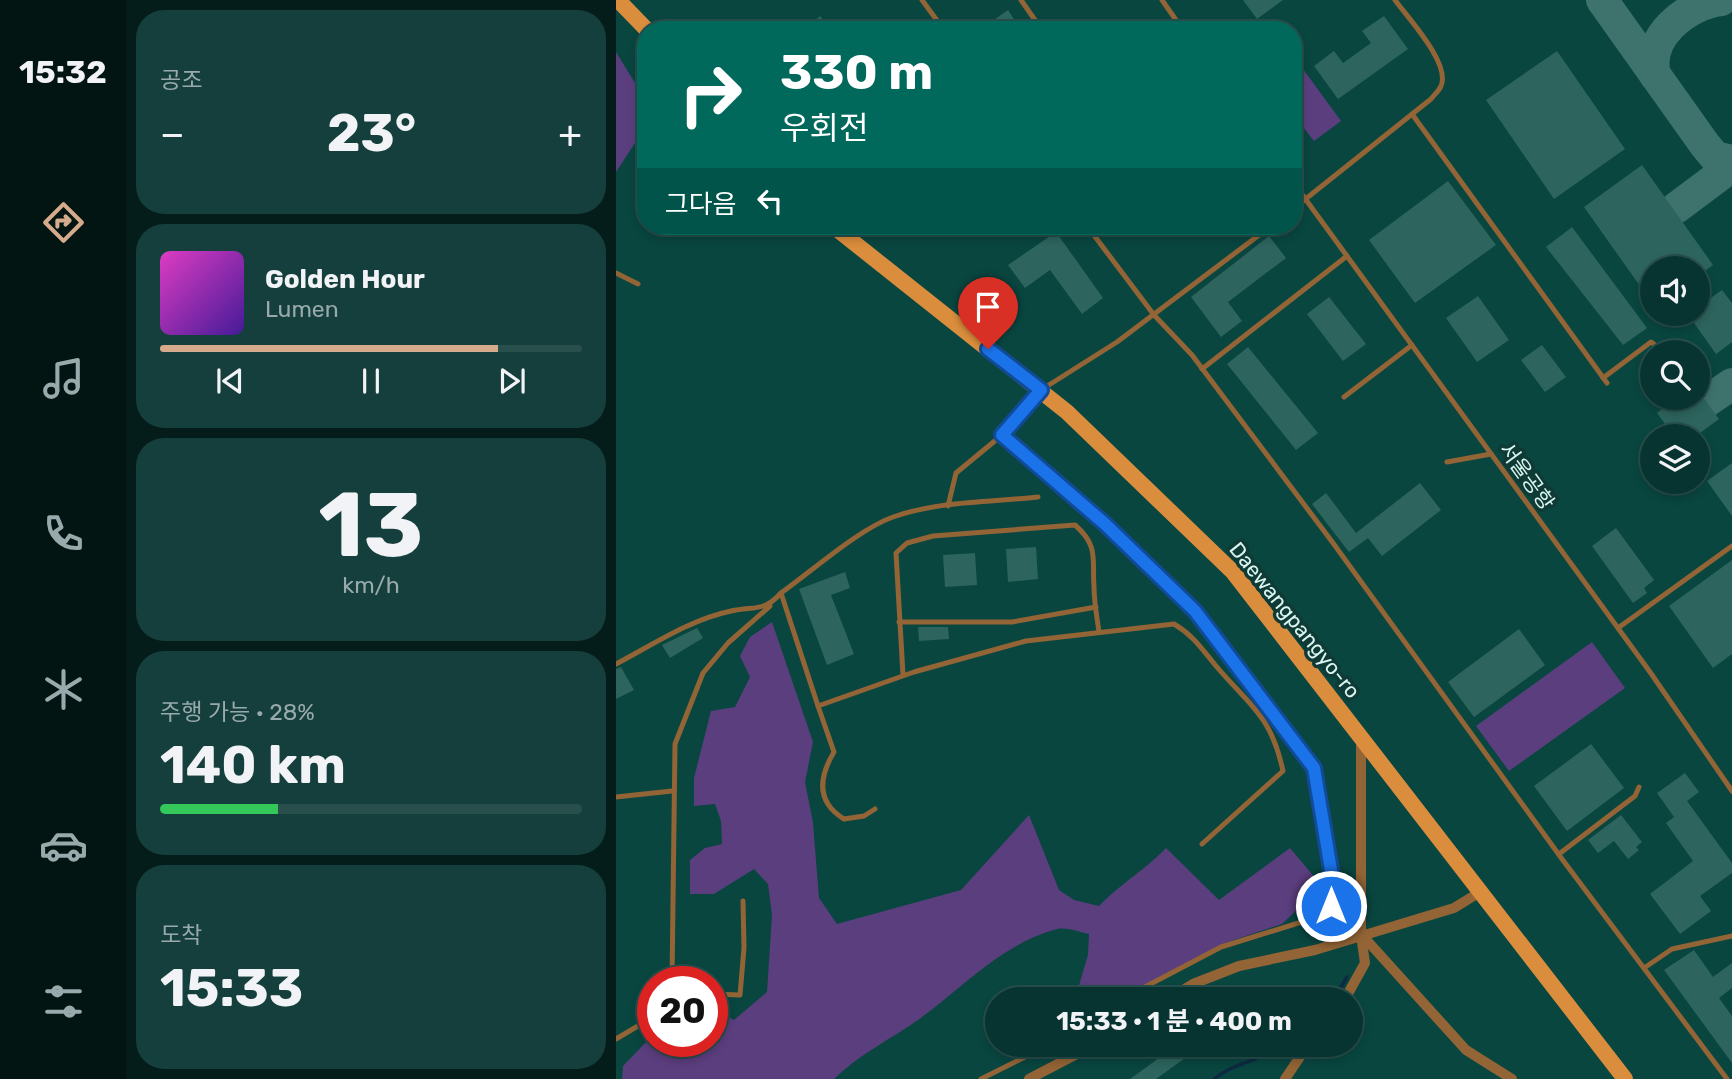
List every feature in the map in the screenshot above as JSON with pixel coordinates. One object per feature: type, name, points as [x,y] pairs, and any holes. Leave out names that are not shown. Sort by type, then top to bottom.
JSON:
[{"type":"main road","points":[[618,0],[639,21]]},
{"type":"main road","name":"Daewangpangyo-ro","points":[[844,235],[923,300],[1041,390],[1137,477],[1233,572],[1625,1079]]},
{"type":"street","points":[[1352,987],[1365,963],[1362,935],[1361,736]]},
{"type":"street","points":[[1188,987],[1239,966],[1315,950],[1454,908],[1480,892]]},
{"type":"street","points":[[1362,935],[1466,1050],[1512,1079]]},
{"type":"street","points":[[1030,1079],[1071,1057]]},
{"type":"street","points":[[1285,1079],[1300,1057]]},
{"type":"lane","points":[[922,0],[937,21]]},
{"type":"lane","points":[[1021,0],[1036,21]]},
{"type":"lane","points":[[1162,0],[1177,21]]},
{"type":"lane","points":[[1302,202],[1431,99],[1442,86],[1443,72],[1437,58],[1395,0]]},
{"type":"lane","points":[[1412,114],[1605,381],[1640,351]]},
{"type":"lane","name":"서울공항","points":[[1302,194],[1618,628],[1732,791]]},
{"type":"lane","points":[[1094,235],[1154,315],[1202,369],[1333,543],[1559,854],[1727,1079]]},
{"type":"lane","points":[[948,506],[956,473],[1002,435],[1041,390],[1154,315],[1259,235]]},
{"type":"lane","points":[[1202,369],[1347,256]]},
{"type":"lane","points":[[616,273],[638,284]]},
{"type":"lane","points":[[1344,397],[1412,345]]},
{"type":"lane","points":[[1002,435],[1105,524],[1195,611],[1314,768],[1331,870],[1331,906],[1324,915],[1221,947],[1145,987]]},
{"type":"lane","points":[[1447,462],[1491,454]]},
{"type":"lane","points":[[672,966],[672,791],[676,744],[703,673],[728,643],[781,593],[869,530],[892,517],[948,506],[1038,497]]},
{"type":"lane","points":[[903,676],[896,553],[907,543],[933,536],[1075,525],[1086,535],[1095,557],[1099,632]]},
{"type":"lane","points":[[1618,628],[1732,546]]},
{"type":"lane","points":[[781,593],[834,752],[825,766],[821,784],[826,800],[834,813],[844,820],[864,816],[874,809]]},
{"type":"lane","points":[[616,664],[687,624],[731,611],[770,606]]},
{"type":"lane","points":[[899,622],[1012,622],[1096,607]]},
{"type":"lane","points":[[818,706],[903,676],[1026,641],[1174,624],[1192,635],[1217,667],[1264,716],[1277,742],[1283,771],[1202,844]]},
{"type":"lane","points":[[1559,854],[1634,796],[1639,787]]},
{"type":"lane","points":[[616,797],[672,791]]},
{"type":"lane","points":[[728,995],[740,995],[744,948],[743,901]]},
{"type":"lane","points":[[1644,968],[1672,949],[1732,936]]},
{"type":"lane","points":[[616,1039],[637,1027]]},
{"type":"lane","points":[[981,1079],[1025,1057]]},
{"type":"shaded area","points":[[616,52],[637,86],[637,140],[616,172]]},
{"type":"shaded area","points":[[1302,70],[1341,121],[1314,141],[1302,126]]},
{"type":"shaded area","points":[[772,622],[813,742],[805,782],[813,823],[819,898],[837,924],[961,890],[1029,815],[1059,890],[1074,900],[1099,906],[1166,848],[1219,900],[1290,848],[1322,886],[1282,924],[1228,942],[1144,987],[1079,987],[1088,955],[1089,934],[1057,929],[1037,936],[1001,956],[918,1020],[864,1055],[834,1079],[622,1079],[623,1066],[637,1052],[637,1057],[728,1057],[728,1017],[734,1020],[767,992],[772,915],[768,884],[754,869],[714,894],[690,894],[690,860],[705,848],[722,844],[721,821],[715,804],[694,806],[694,778],[711,711],[735,707],[750,677],[740,656],[750,637]]},
{"type":"shaded area","points":[[1592,642],[1625,688],[1509,771],[1476,726]]},
{"type":"building","points":[[1243,0],[1283,0],[1257,19]]},
{"type":"building","points":[[1008,10],[1015,21],[992,21]]},
{"type":"building","points":[[1384,16],[1408,49],[1338,99],[1314,66],[1334,51],[1343,63],[1371,43],[1362,31]]},
{"type":"building","points":[[1557,51],[1625,149],[1554,199],[1486,100]]},
{"type":"building","points":[[1642,165],[1707,256],[1640,256],[1640,286],[1584,207]]},
{"type":"building","points":[[1448,181],[1496,245],[1415,303],[1369,240]]},
{"type":"building","points":[[1572,227],[1640,319],[1640,326],[1647,328],[1623,345],[1546,247]]},
{"type":"building","points":[[1052,235],[1058,235],[1103,298],[1082,314],[1050,270],[1025,288],[1008,265]]},
{"type":"building","points":[[1269,236],[1286,258],[1228,302],[1242,321],[1221,337],[1191,297]]},
{"type":"building","points":[[1722,290],[1732,303],[1732,342],[1716,354],[1710,346],[1710,340],[1706,340],[1696,326],[1710,326],[1710,298]]},
{"type":"building","points":[[1478,296],[1509,340],[1477,362],[1446,318]]},
{"type":"building","points":[[1329,297],[1366,344],[1343,361],[1307,314]]},
{"type":"building","points":[[1542,345],[1566,377],[1545,392],[1521,360]]},
{"type":"building","points":[[1248,347],[1318,433],[1296,450],[1227,364]]},
{"type":"building","points":[[1710,407],[1719,419],[1710,426],[1665,424],[1657,413],[1661,410],[1710,410]]},
{"type":"building","points":[[1732,463],[1732,516],[1710,485],[1710,479]]},
{"type":"building","points":[[1420,483],[1441,510],[1382,556],[1368,538],[1349,552],[1312,504],[1326,493],[1356,533]]},
{"type":"building","points":[[1616,528],[1654,580],[1644,588],[1647,593],[1633,603],[1592,546]]},
{"type":"building","points":[[1036,547],[1038,579],[1008,582],[1006,549]]},
{"type":"building","points":[[975,553],[977,585],[945,587],[943,555]]},
{"type":"building","points":[[1732,560],[1732,654],[1713,668],[1669,606]]},
{"type":"building","points":[[845,572],[850,588],[831,595],[854,654],[827,665],[799,589]]},
{"type":"building","points":[[918,627],[948,627],[949,639],[919,641]]},
{"type":"building","points":[[697,628],[703,638],[670,658],[662,645]]},
{"type":"building","points":[[1519,629],[1545,665],[1474,717],[1448,682]]},
{"type":"building","points":[[621,667],[634,690],[616,699],[616,669]]},
{"type":"building","points":[[1591,744],[1624,788],[1567,831],[1534,786]]},
{"type":"building","points":[[1685,773],[1699,792],[1687,801],[1732,863],[1732,873],[1700,896],[1711,911],[1680,934],[1650,894],[1693,861],[1666,823],[1674,817],[1657,793]]},
{"type":"building","points":[[1621,815],[1642,842],[1636,847],[1639,850],[1628,859],[1614,841],[1598,853],[1588,840]]},
{"type":"building","points":[[1694,950],[1713,977],[1732,963],[1732,988],[1719,998],[1732,1016],[1732,1063],[1664,970]]},
{"type":"building","points":[[1160,1057],[1186,1057],[1156,1079],[1130,1079]]},
{"type":"waterway","points":[[1341,987],[1347,977]]},
{"type":"waterway","points":[[1214,1079],[1230,1069],[1260,1057]]},
{"type":"taxiway","points":[[1602,0],[1705,145],[1715,157],[1732,161]]},
{"type":"taxiway","points":[[1655,75],[1656,48],[1672,25],[1695,8],[1721,0]]},
{"type":"taxiway","points":[[1676,208],[1732,166]]},
{"type":"taxiway","points":[[1710,399],[1732,384]]},
{"type":"route","points":[[988,349],[1041,390],[1002,435],[1105,524],[1195,611],[1314,768],[1331,870],[1331,906]]}]
